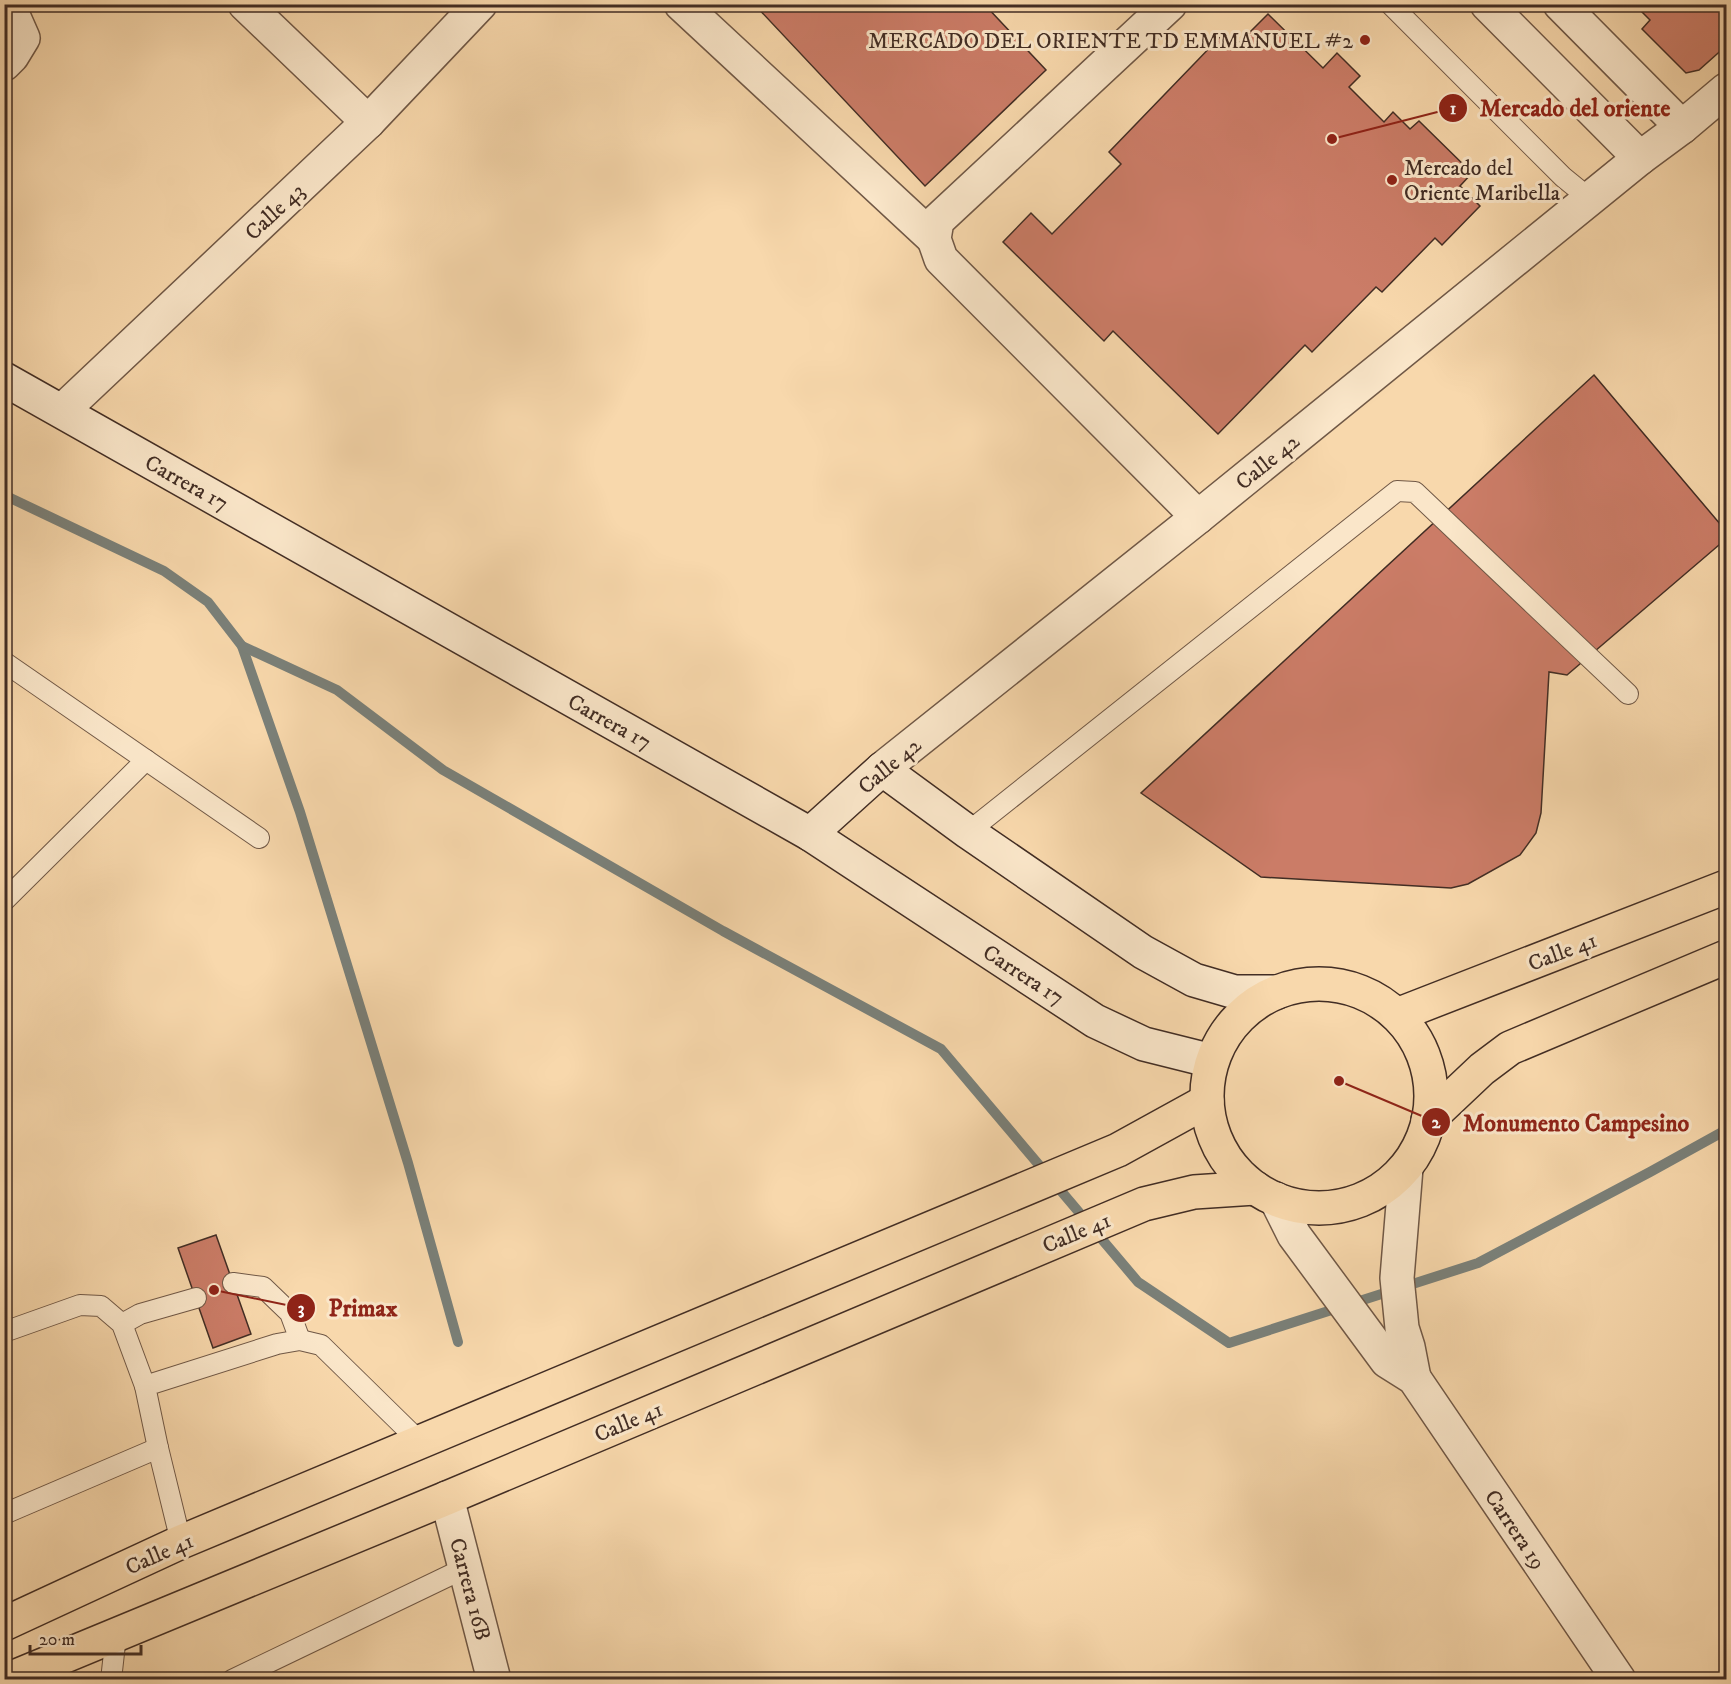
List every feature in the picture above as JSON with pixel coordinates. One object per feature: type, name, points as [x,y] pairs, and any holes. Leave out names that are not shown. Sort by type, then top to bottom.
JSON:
[{"type":"main road","name":"Calle 41","points":[[1397,1015],[1726,887]]},
{"type":"main road","points":[[1428,1120],[1482,1069],[1510,1048],[1726,957]]},
{"type":"main road","points":[[1328,984],[1353,989],[1376,1000],[1397,1015],[1414,1038],[1426,1064],[1431,1092],[1428,1120],[1420,1144],[1406,1168],[1371,1196],[1347,1205],[1323,1208],[1299,1206],[1265,1194],[1236,1171],[1221,1150],[1212,1126],[1207,1101],[1212,1061],[1237,1019],[1263,999],[1277,992],[1302,985],[1328,984]]},
{"type":"main road","name":"Calle 41","points":[[4,1624],[181,1542],[1118,1150],[1207,1101]]},
{"type":"main road","name":"Calle 41","points":[[7,1680],[447,1498],[1144,1204],[1194,1191],[1265,1194]]},
{"type":"street","points":[[4,64],[23,38],[8,4]]},
{"type":"street","points":[[245,4],[368,122]]},
{"type":"street","name":"Calle 43","points":[[62,411],[368,122],[480,4]]},
{"type":"street","points":[[681,4],[934,239],[941,259],[1198,517]]},
{"type":"street","points":[[934,239],[937,220],[1170,4]]},
{"type":"street","points":[[1487,4],[1640,158]]},
{"type":"street","points":[[1560,4],[1682,128]]},
{"type":"street","name":"Calle 42","points":[[810,834],[882,769],[1198,517],[1640,158],[1682,128],[1726,90]]},
{"type":"street","name":"Carrera 17","points":[[4,379],[810,834],[1095,1021],[1144,1044],[1212,1061]]},
{"type":"street","points":[[882,769],[968,832],[1143,952],[1194,980],[1235,992],[1277,992]]},
{"type":"street","name":"Carrera 19","points":[[1406,1168],[1397,1278],[1402,1328],[1413,1378]]},
{"type":"street","name":"Carrera 19","points":[[1265,1194],[1387,1361],[1413,1378],[1619,1680]]},
{"type":"street","name":"Carrera 16B","points":[[447,1498],[494,1680]]},
{"type":"lane","points":[[1390,4],[1563,177],[1590,199]]},
{"type":"lane","points":[[968,832],[1397,491],[1415,492],[1628,694]]},
{"type":"lane","points":[[4,662],[260,838]]},
{"type":"lane","points":[[4,901],[146,760]]},
{"type":"lane","points":[[233,1283],[263,1287],[290,1312],[300,1340]]},
{"type":"lane","points":[[122,1324],[140,1314],[196,1298]]},
{"type":"lane","points":[[4,1332],[80,1305],[101,1306],[122,1324],[145,1386],[181,1542]]},
{"type":"lane","points":[[145,1386],[277,1344],[300,1340],[321,1345],[420,1442]]},
{"type":"lane","points":[[4,1514],[158,1448]]},
{"type":"lane","points":[[232,1680],[465,1568]]},
{"type":"lane","points":[[111,1680],[116,1635]]},
{"type":"building","points":[[754,4],[984,4],[1046,70],[925,186]]},
{"type":"building","points":[[1634,4],[1726,4],[1726,46],[1699,70],[1686,73],[1642,29],[1650,20]]},
{"type":"building","points":[[1268,14],[1323,68],[1337,53],[1360,76],[1349,87],[1384,122],[1393,112],[1410,129],[1419,121],[1472,173],[1460,186],[1480,206],[1442,245],[1435,238],[1382,292],[1376,287],[1312,352],[1305,345],[1218,434],[1113,331],[1104,341],[1003,242],[1031,213],[1052,234],[1121,164],[1109,152],[1221,36],[1234,48]]},
{"type":"building","points":[[1594,375],[1726,531],[1726,539],[1567,675],[1549,672],[1541,813],[1536,833],[1520,855],[1468,884],[1451,888],[1261,877],[1141,793]]},
{"type":"building","points":[[216,1235],[251,1334],[213,1348],[178,1248]]},
{"type":"waterway","points":[[4,495],[164,571],[208,602],[242,646],[300,812],[408,1163],[458,1342]]},
{"type":"waterway","points":[[242,646],[337,690],[443,770],[723,931],[941,1049],[1138,1282],[1229,1343],[1478,1263],[1726,1130]]},
{"type":"place","name":"MERCADO DEL ORIENTE TD EMMANUEL #2","points":[[1365,40]]},
{"type":"place","name":"Mercado del oriente","points":[[1332,139]]},
{"type":"place","name":"Mercado del Oriente Maribella","points":[[1392,180]]},
{"type":"place","name":"Monumento Campesino","points":[[1339,1081]]},
{"type":"place","name":"Primax","points":[[214,1290]]}]
